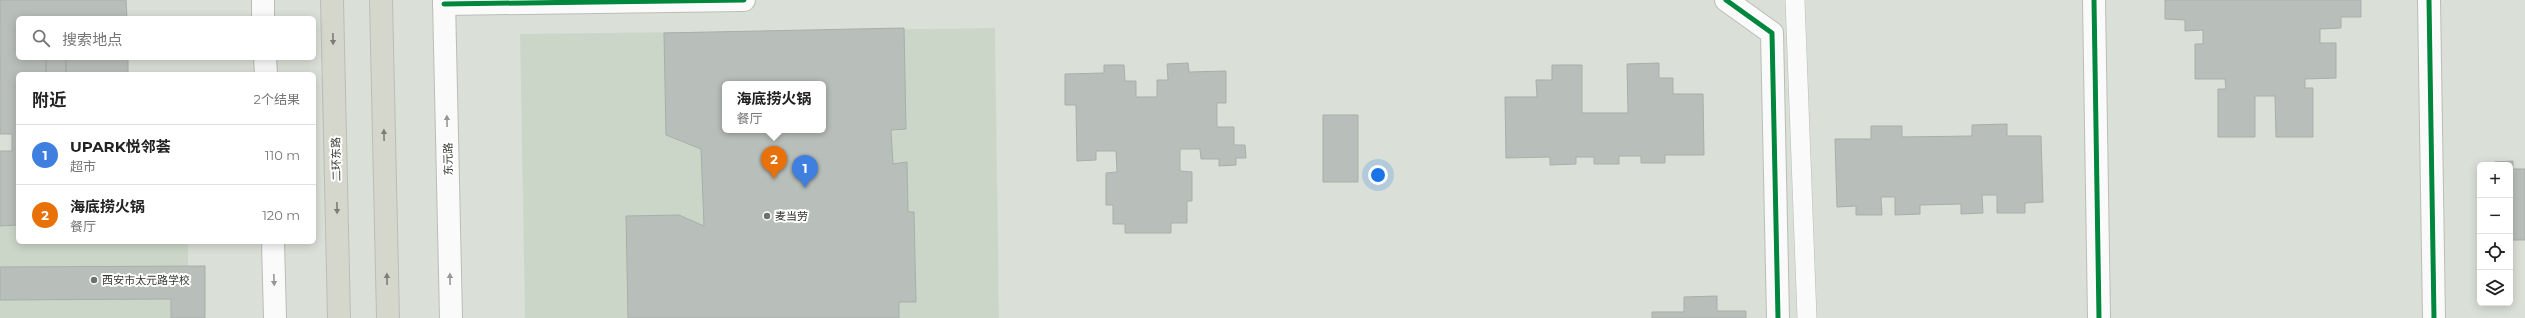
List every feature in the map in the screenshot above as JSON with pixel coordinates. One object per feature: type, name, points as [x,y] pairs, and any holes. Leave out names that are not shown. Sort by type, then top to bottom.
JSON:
[{"type":"highway","name":"二环东路","points":[[332,0],[339,318]]},
{"type":"highway","points":[[381,0],[388,318]]},
{"type":"street","points":[[263,0],[263,16]]},
{"type":"street","points":[[444,2],[744,0]]},
{"type":"street","points":[[1726,0],[1772,32],[1778,318]]},
{"type":"street","points":[[2094,0],[2099,318]]},
{"type":"street","points":[[2429,0],[2434,318]]},
{"type":"street","name":"东元路","points":[[444,2],[451,318]]},
{"type":"street","points":[[265,60],[266,72]]},
{"type":"street","points":[[273,244],[275,318]]},
{"type":"lane","points":[[1795,0],[1807,318]]},
{"type":"shaded area","points":[[995,28],[999,318],[525,318],[520,34]]},
{"type":"shaded area","name":"西安市太元路学校","points":[[0,177],[16,177],[16,244],[188,244],[188,318],[0,318]]},
{"type":"building","points":[[0,0],[126,0],[127,16],[16,16],[16,60],[46,60],[46,72],[16,72],[16,225],[0,226],[0,151],[12,151],[12,134],[0,134]]},
{"type":"building","points":[[2165,0],[2361,0],[2361,17],[2341,17],[2341,28],[2320,29],[2320,43],[2336,43],[2336,78],[2305,79],[2305,88],[2313,88],[2313,137],[2276,137],[2275,96],[2255,96],[2255,137],[2218,137],[2218,89],[2226,89],[2225,79],[2195,79],[2195,44],[2203,44],[2203,30],[2185,31],[2185,20],[2165,19]]},
{"type":"building","points":[[904,28],[906,129],[891,130],[893,164],[907,162],[908,212],[914,212],[916,302],[899,302],[899,318],[628,318],[626,216],[679,215],[704,226],[701,149],[666,135],[664,33]]},
{"type":"building","points":[[46,60],[66,60],[66,72],[46,72]]},
{"type":"building","points":[[66,60],[128,60],[128,72],[66,72]]},
{"type":"building","points":[[1188,63],[1189,72],[1226,71],[1226,103],[1217,103],[1217,127],[1234,127],[1234,145],[1245,145],[1246,158],[1236,158],[1236,165],[1219,166],[1219,159],[1201,159],[1200,149],[1180,149],[1180,171],[1192,172],[1192,201],[1187,201],[1187,223],[1171,223],[1171,233],[1125,233],[1125,224],[1113,224],[1113,205],[1106,205],[1106,173],[1117,172],[1116,151],[1096,151],[1096,160],[1077,161],[1076,105],[1065,105],[1065,74],[1104,73],[1104,65],[1124,65],[1125,81],[1136,81],[1136,97],[1157,97],[1157,80],[1168,80],[1167,64]]},
{"type":"building","points":[[1659,63],[1659,78],[1673,78],[1673,94],[1703,94],[1704,155],[1665,155],[1665,163],[1641,163],[1641,156],[1619,156],[1619,164],[1594,164],[1594,157],[1576,157],[1576,164],[1550,165],[1550,157],[1506,158],[1505,97],[1537,97],[1536,80],[1552,80],[1552,65],[1582,65],[1582,113],[1628,113],[1627,64]]},
{"type":"building","points":[[1323,115],[1358,115],[1358,182],[1323,182]]},
{"type":"building","points":[[2007,124],[2007,136],[2041,136],[2043,202],[2025,203],[2025,213],[1997,213],[1997,195],[1982,195],[1983,213],[1961,214],[1961,204],[1920,205],[1920,214],[1895,215],[1895,197],[1881,197],[1882,215],[1856,215],[1856,206],[1837,207],[1835,139],[1871,139],[1871,126],[1902,126],[1902,137],[1972,136],[1972,125]]},
{"type":"building","points":[[2513,169],[2525,169],[2525,240],[2513,240]]},
{"type":"building","points":[[205,266],[205,318],[171,318],[171,299],[0,300],[0,267]]},
{"type":"building","points":[[1717,296],[1717,311],[1746,311],[1746,318],[1652,318],[1652,312],[1684,312],[1684,297]]},
{"type":"cycle path","points":[[444,4],[744,0]]},
{"type":"cycle path","points":[[1726,0],[1772,33],[1778,318]]},
{"type":"cycle path","points":[[2094,0],[2099,318]]},
{"type":"cycle path","points":[[2429,0],[2434,318]]},
{"type":"place","name":"海底捞火锅","points":[[774,179]]},
{"type":"place","name":"UPARK悦邻荟","points":[[805,188]]},
{"type":"place","name":"麦当劳","points":[[767,216]]},
{"type":"place","name":"西安市太元路学校","points":[[94,280]]}]
